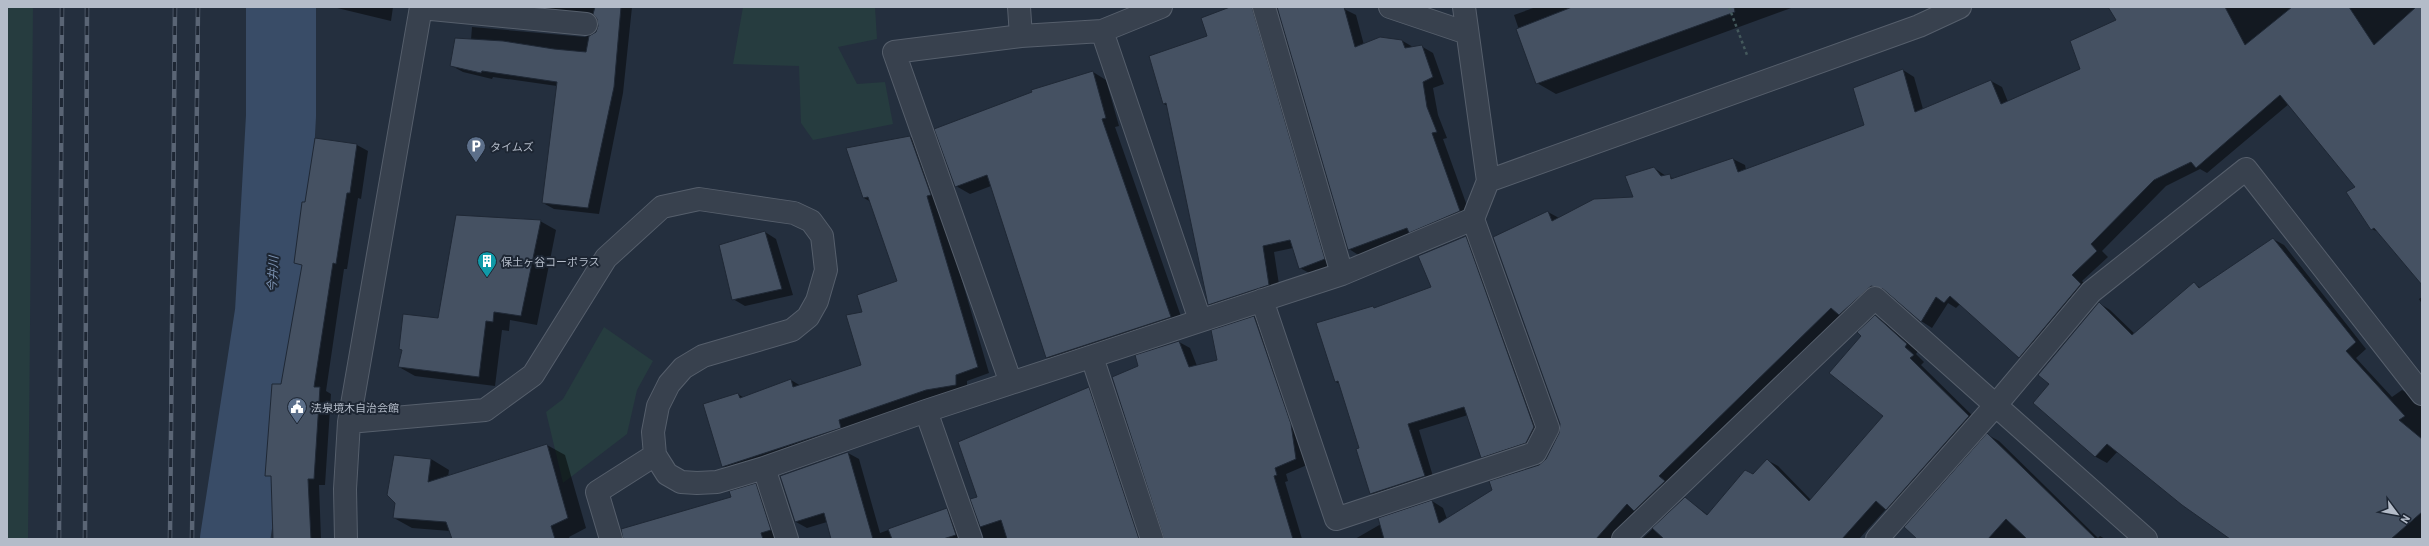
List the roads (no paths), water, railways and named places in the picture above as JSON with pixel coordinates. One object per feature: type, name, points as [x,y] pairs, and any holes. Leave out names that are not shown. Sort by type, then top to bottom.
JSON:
[{"type":"street","points":[[346,539],[345,489],[349,422],[421,7],[586,24]]},
{"type":"street","points":[[1019,7],[1021,36]]},
{"type":"street","points":[[1011,384],[894,52],[1021,36],[1102,31],[1161,7]]},
{"type":"street","points":[[1264,7],[1342,274]]},
{"type":"street","points":[[1390,7],[1467,33]]},
{"type":"street","points":[[1262,300],[1336,519],[1535,453],[1548,428],[1473,219],[1488,181],[1464,7]]},
{"type":"street","points":[[1488,181],[1918,26],[1960,7]]},
{"type":"street","points":[[1102,31],[1200,320]]},
{"type":"street","points":[[1877,539],[1995,406],[2091,292],[2246,169],[2422,394]]},
{"type":"street","points":[[349,422],[485,410],[533,375],[606,258],[662,207],[699,199],[794,213],[811,221],[822,236],[826,270],[816,301],[808,317],[792,330],[703,356],[683,368],[669,384],[658,406],[653,432],[655,455],[667,474],[680,482],[717,482],[764,468],[926,411],[1342,274],[1473,219]]},
{"type":"street","points":[[1623,539],[1875,298],[2146,539]]},
{"type":"street","points":[[1092,356],[1152,539]]},
{"type":"street","points":[[926,411],[971,539]]},
{"type":"street","points":[[611,539],[597,492],[655,455]]},
{"type":"street","points":[[764,468],[787,539]]},
{"type":"waterway","name":"今井川","points":[[235,539],[270,312],[281,116],[281,7]]},
{"type":"railway","points":[[59,539],[62,7]]},
{"type":"railway","points":[[85,539],[87,7]]},
{"type":"railway","points":[[170,539],[175,7]]},
{"type":"railway","points":[[192,539],[198,7]]},
{"type":"place","name":"タイムズ","points":[[476,163]]},
{"type":"place","name":"保土ヶ谷コーポラス","points":[[487,278]]},
{"type":"place","name":"法泉境木自治会館","points":[[297,424]]}]
